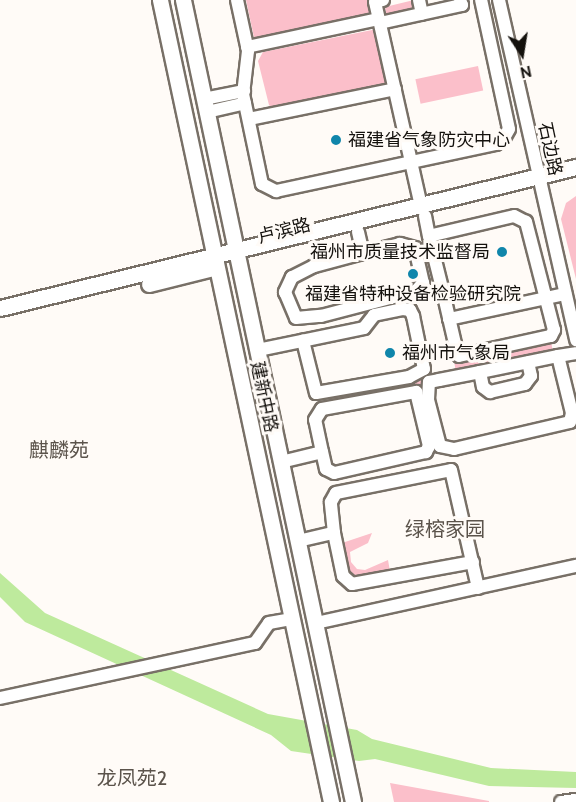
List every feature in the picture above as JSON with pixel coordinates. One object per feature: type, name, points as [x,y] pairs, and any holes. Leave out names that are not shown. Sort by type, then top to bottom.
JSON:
[{"type":"main road","name":"建新中路","points":[[160,0],[331,802]]},
{"type":"main road","name":"建新中路","points":[[183,0],[353,802]]},
{"type":"main road","points":[[539,182],[576,167]]},
{"type":"main road","name":"卢滨路","points":[[0,319],[216,262],[358,232],[423,211],[539,182],[576,178]]},
{"type":"main road","points":[[238,257],[423,211]]},
{"type":"main road","points":[[0,308],[216,262]]},
{"type":"street","points":[[237,0],[247,47],[244,97],[262,184],[276,191],[496,144],[509,129],[481,0]]},
{"type":"street","points":[[383,0],[375,2],[413,163],[423,211],[456,351],[464,357],[551,336],[554,330],[547,298],[526,222],[521,218],[429,236]]},
{"type":"street","points":[[419,0],[422,14]]},
{"type":"street","points":[[247,47],[422,14],[462,5],[460,0]]},
{"type":"street","name":"石边路","points":[[499,0],[576,340]]},
{"type":"street","points":[[249,119],[395,89]]},
{"type":"street","points":[[205,106],[244,97]]},
{"type":"street","points":[[358,232],[363,253]]},
{"type":"street","points":[[400,244],[415,248],[423,283],[416,291],[304,320],[296,318],[285,292],[292,277],[314,266],[363,253],[400,244]]},
{"type":"street","points":[[449,319],[565,294]]},
{"type":"street","points":[[258,351],[303,341],[364,328],[374,315],[410,310],[424,369],[409,377],[316,393],[303,341]]},
{"type":"street","points":[[558,356],[572,413],[570,422],[446,449],[440,446],[426,389],[429,382],[558,356],[576,353]]},
{"type":"street","points":[[480,372],[483,387],[490,392],[525,384],[531,376],[528,362]]},
{"type":"street","points":[[416,392],[429,446],[426,452],[334,473],[327,469],[322,452],[315,420],[321,409],[416,392]]},
{"type":"street","points":[[281,462],[322,452]]},
{"type":"street","points":[[473,562],[352,584],[343,576],[334,533],[331,502],[336,493],[451,470],[473,562],[478,588]]},
{"type":"street","points":[[298,541],[334,533]]},
{"type":"street","points":[[316,623],[576,566]]},
{"type":"street","points":[[0,698],[255,643],[269,623],[291,618]]},
{"type":"street","points":[[561,802],[576,800]]},
{"type":"shaded area","points":[[246,0],[376,0],[371,16],[255,42]]},
{"type":"shaded area","points":[[414,0],[418,7],[386,14],[385,7]]},
{"type":"shaded area","points":[[377,29],[389,85],[273,109],[269,105],[258,61],[263,52]]},
{"type":"shaded area","points":[[478,66],[483,90],[421,104],[415,79]]},
{"type":"shaded area","points":[[576,196],[576,279],[561,219],[566,203]]},
{"type":"shaded area","points":[[551,341],[553,352],[455,369],[454,358]]},
{"type":"shaded area","points":[[420,377],[422,385],[323,409],[321,402]]},
{"type":"shaded area","points":[[372,533],[368,543],[350,552],[351,562],[357,569],[365,570],[388,560],[391,577],[357,583],[346,575],[339,544]]},
{"type":"shaded area","points":[[0,573],[45,613],[268,714],[357,730],[372,739],[491,768],[576,772],[576,788],[489,786],[375,759],[359,761],[291,751],[271,735],[25,622],[0,597]]},
{"type":"shaded area","points":[[390,783],[489,801],[489,802],[394,802]]},
{"type":"place","name":"福建省气象防灾中心","points":[[336,140]]},
{"type":"place","name":"福州市质量技术监督局","points":[[502,252]]},
{"type":"place","name":"福建省特种设备检验研究院","points":[[413,274]]},
{"type":"place","name":"福州市气象局","points":[[390,353]]},
{"type":"district","name":"麒麟苑","points":[[59,450]]},
{"type":"district","name":"绿榕家园","points":[[445,529]]},
{"type":"district","name":"龙凤苑2","points":[[132,778]]}]
